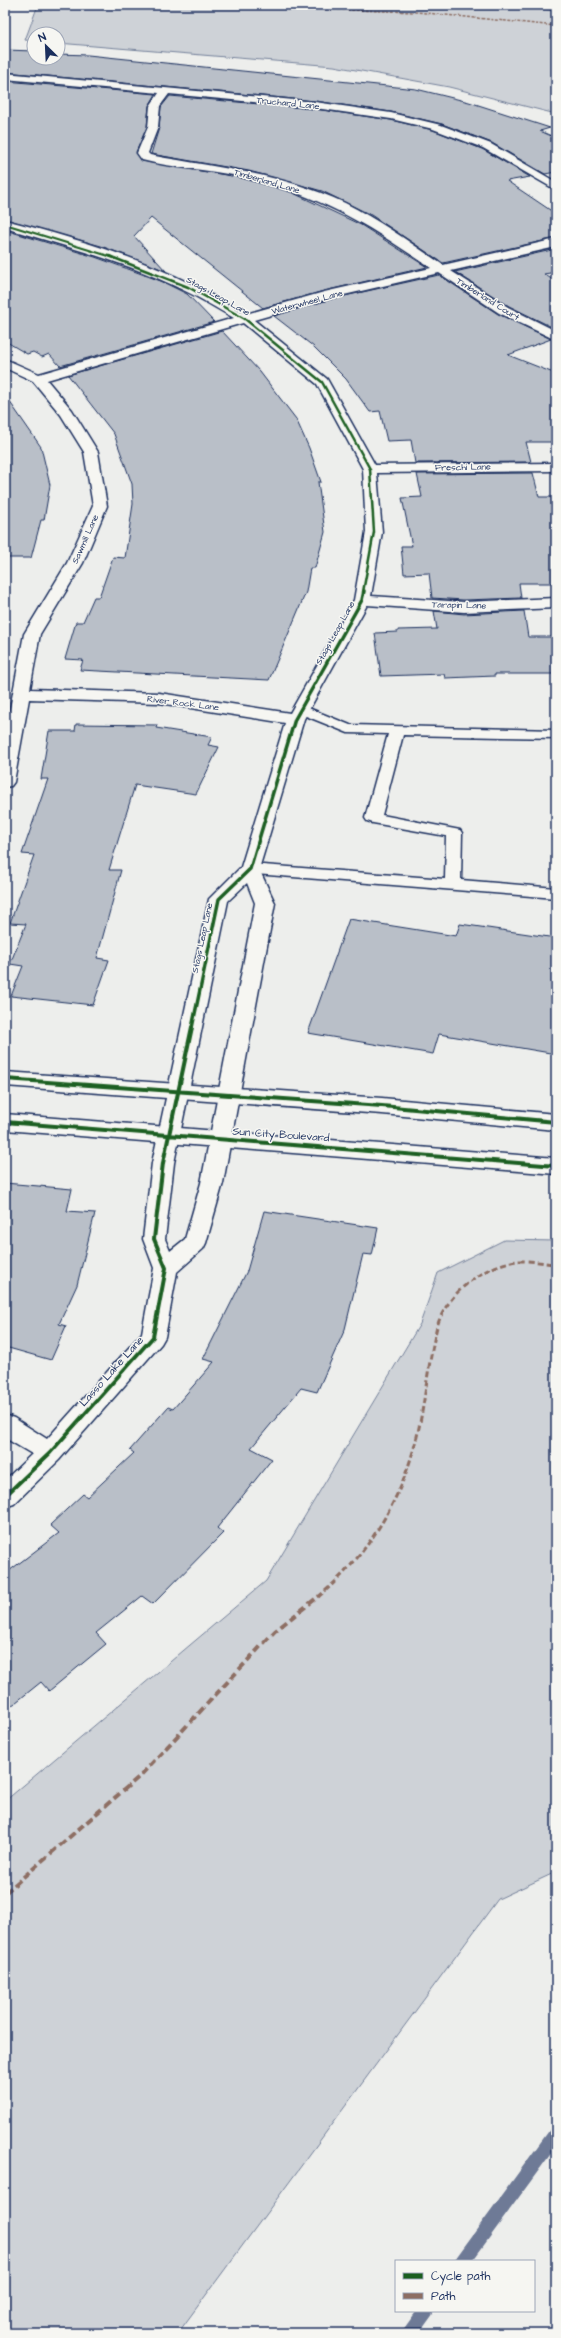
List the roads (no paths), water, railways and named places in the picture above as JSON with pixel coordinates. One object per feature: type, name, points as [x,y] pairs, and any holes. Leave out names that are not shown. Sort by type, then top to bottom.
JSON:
[{"type":"street","name":"Truchard Lane","points":[[5,76],[315,105],[391,116],[437,127],[487,146],[556,187]]},
{"type":"street","name":"Timberland Lane","points":[[166,91],[155,106],[154,127],[142,153],[146,158],[246,174],[327,200],[355,214],[442,270]]},
{"type":"street","name":"Stags Leap Lane","points":[[5,224],[86,248],[142,268],[188,287],[245,319],[322,382],[370,469],[374,532],[362,600],[298,714],[250,869],[219,899],[169,1134]]},
{"type":"street","name":"Waterwheel Lane","points":[[38,378],[328,295],[556,243]]},
{"type":"street","name":"Timberland Court","points":[[442,270],[502,310],[556,336]]},
{"type":"street","name":"Sawmill Lane","points":[[5,363],[38,378],[67,413],[91,452],[100,506],[75,563],[32,634],[5,782]]},
{"type":"street","name":"Freschi Lane","points":[[370,469],[504,466],[556,467]]},
{"type":"street","name":"Tarapin Lane","points":[[362,600],[464,607],[556,603]]},
{"type":"street","name":"River Rock Lane","points":[[22,694],[159,698],[298,714]]},
{"type":"street","points":[[169,1134],[163,1163],[154,1239],[166,1268],[195,1243],[221,1138],[265,902],[250,869]]},
{"type":"street","points":[[5,1079],[382,1106],[556,1122]]},
{"type":"street","name":"Sun City Boulevard","points":[[5,1122],[221,1138],[556,1166]]},
{"type":"street","name":"Lasso Lake Lane","points":[[5,1496],[50,1453],[153,1337],[166,1268]]},
{"type":"street","points":[[5,1425],[50,1453]]},
{"type":"lane","points":[[298,714],[348,729],[556,734]]},
{"type":"lane","points":[[397,730],[373,818],[454,833],[453,885]]},
{"type":"lane","points":[[250,869],[556,892]]},
{"type":"waterway","points":[[464,2260],[556,2134]]},
{"type":"waterway","points":[[410,2333],[425,2312]]}]
